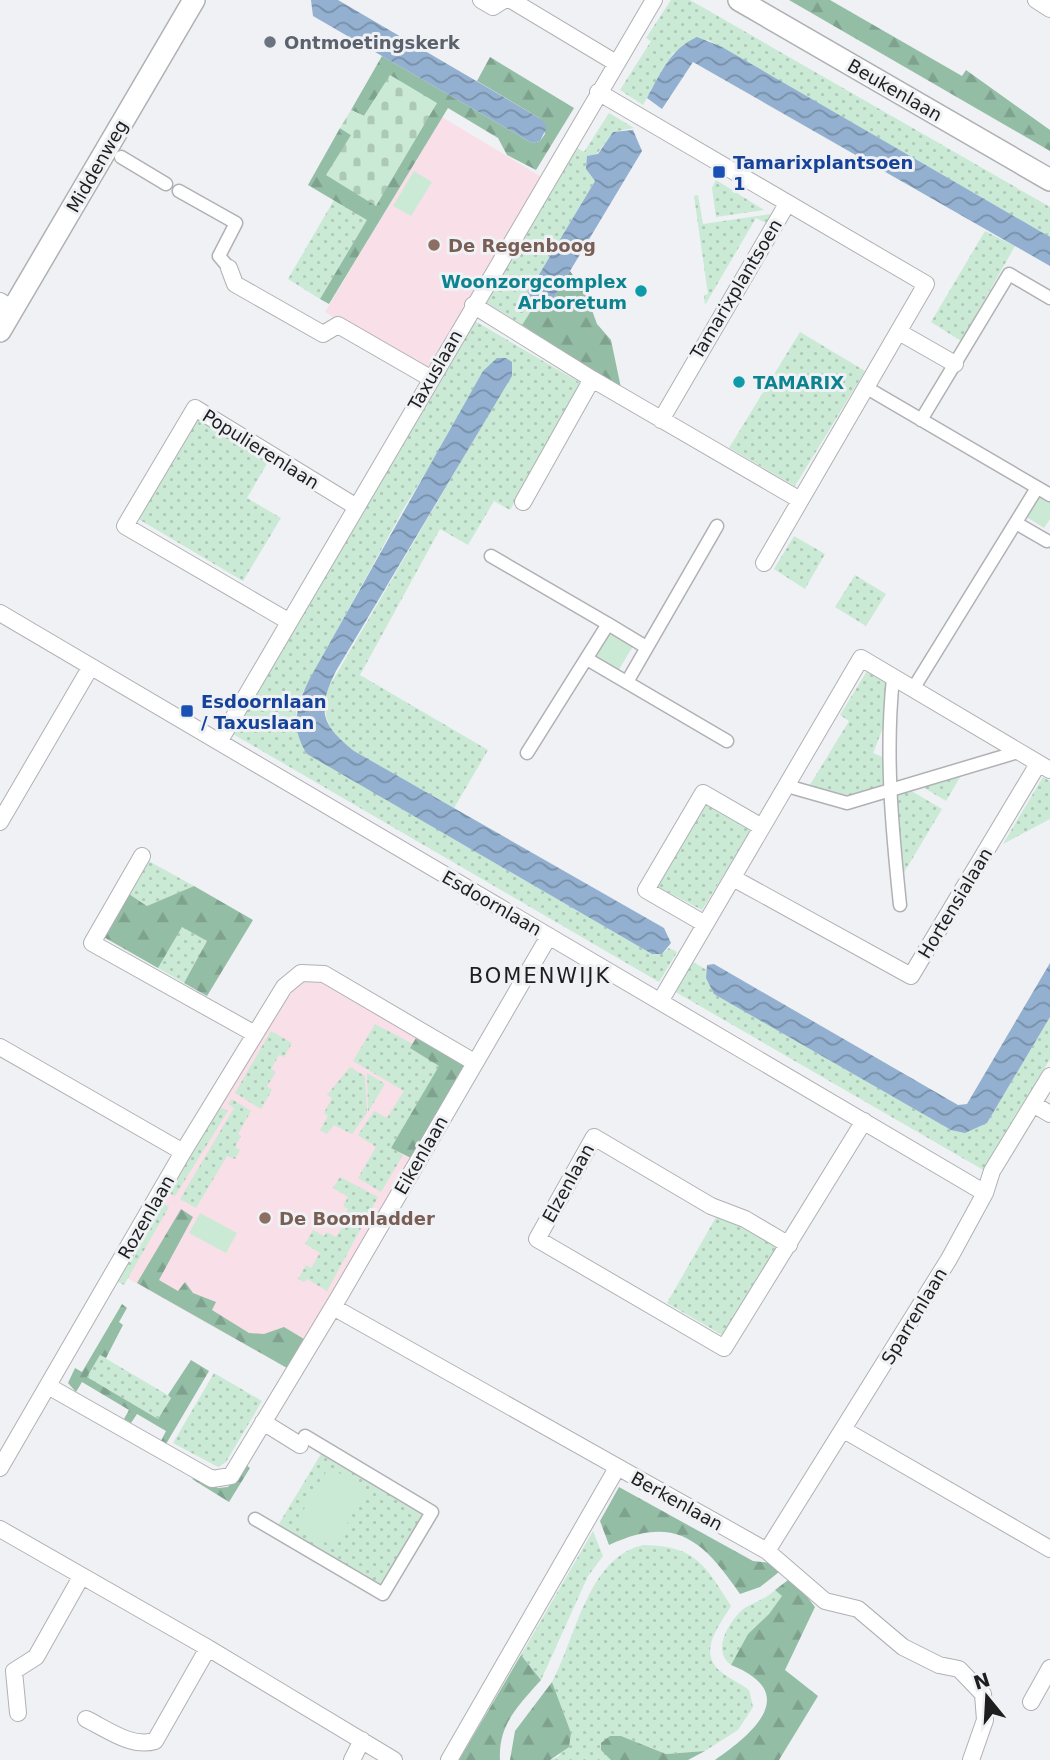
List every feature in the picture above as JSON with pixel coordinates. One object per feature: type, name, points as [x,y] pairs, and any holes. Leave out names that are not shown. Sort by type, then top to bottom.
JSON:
[{"type":"street","name":"Middenweg","points":[[0,331],[6,305],[193,0]]},
{"type":"street","points":[[481,0],[494,8],[505,0]]},
{"type":"street","points":[[511,0],[616,63]]},
{"type":"street","name":"Taxuslaan","points":[[219,742],[654,0]]},
{"type":"street","name":"Beukenlaan","points":[[739,0],[1050,180]]},
{"type":"street","name":"Beukenlaan","points":[[756,0],[1050,170]]},
{"type":"street","points":[[1036,0],[1050,9]]},
{"type":"street","name":"Tamarixplantsoen","points":[[598,92],[787,204],[661,420]]},
{"type":"street","points":[[121,158],[166,184]]},
{"type":"street","points":[[179,191],[236,223],[219,256],[229,268],[234,284],[325,335],[338,326],[430,378]]},
{"type":"street","points":[[764,563],[926,284],[787,204]]},
{"type":"street","points":[[921,420],[1009,274],[1050,298]]},
{"type":"street","points":[[473,305],[592,379],[800,500]]},
{"type":"street","points":[[899,332],[955,364]]},
{"type":"street","points":[[523,502],[592,379]]},
{"type":"street","points":[[867,388],[1050,495]]},
{"type":"street","name":"Populierenlaan","points":[[288,621],[125,526],[195,408],[355,506]]},
{"type":"street","points":[[913,689],[1037,488]]},
{"type":"street","points":[[1016,523],[1049,540]]},
{"type":"street","points":[[626,681],[717,526]]},
{"type":"street","points":[[491,556],[646,647]]},
{"type":"street","name":"Esdoornlaan","points":[[0,613],[985,1193]]},
{"type":"street","points":[[527,753],[608,624]]},
{"type":"street","points":[[661,1000],[861,658],[1044,767]]},
{"type":"street","points":[[587,659],[727,741]]},
{"type":"street","points":[[0,822],[90,668]]},
{"type":"street","points":[[894,678],[888,728],[888,792],[900,905]]},
{"type":"street","points":[[787,786],[848,803],[1018,752]]},
{"type":"street","name":"Hortensialaan","points":[[733,878],[911,976],[1044,767]]},
{"type":"street","points":[[705,924],[646,890],[653,877],[703,793],[762,827]]},
{"type":"street","points":[[142,856],[92,943],[255,1034]]},
{"type":"street","name":"Eikenlaan","points":[[48,1385],[212,1479],[225,1479],[235,1471],[549,936]]},
{"type":"street","name":"Rozenlaan","points":[[0,1468],[183,1152],[284,987],[301,973],[324,974],[474,1062]]},
{"type":"street","points":[[0,1047],[183,1152]]},
{"type":"street","name":"Sparrenlaan","points":[[767,1551],[948,1259],[985,1193],[992,1171],[1050,1076]]},
{"type":"street","points":[[1033,1104],[1050,1114]]},
{"type":"street","name":"Elzenlaan","points":[[789,1245],[745,1219],[711,1206],[594,1137],[537,1239],[724,1348],[789,1245],[864,1121]]},
{"type":"street","name":"Berkenlaan","points":[[333,1307],[767,1551],[825,1601],[858,1609],[882,1626],[902,1647],[939,1665],[958,1668],[983,1694],[985,1720],[971,1760]]},
{"type":"street","points":[[255,1519],[383,1594],[432,1512],[305,1436],[300,1445],[263,1422]]},
{"type":"street","points":[[844,1430],[1050,1549]]},
{"type":"street","points":[[449,1760],[617,1468]]},
{"type":"street","points":[[0,1529],[208,1648],[394,1760]]},
{"type":"street","points":[[18,1713],[14,1671],[36,1657],[81,1577]]},
{"type":"street","points":[[86,1719],[145,1752],[155,1741],[208,1648]]},
{"type":"street","points":[[1031,1702],[1050,1668]]},
{"type":"street","points":[[352,1760],[362,1740]]},
{"type":"shaded area","name":"De Regenboog","points":[[442,117],[543,178],[426,372],[325,312]]},
{"type":"shaded area","name":"De Boomladder","points":[[302,982],[326,983],[466,1069],[287,1368],[120,1274],[285,996]]},
{"type":"green space","points":[[671,0],[690,0],[1050,207],[1050,237],[708,40],[673,53],[643,105],[620,90],[651,41],[646,38]]},
{"type":"green space","points":[[789,0],[830,0],[962,76],[966,70],[1050,130],[1050,151]]},
{"type":"green space","points":[[382,56],[532,143],[540,141],[545,134],[541,119],[477,81],[490,57],[574,108],[536,170],[507,155],[498,138],[448,108],[329,304],[320,299],[367,220],[308,185],[340,128],[351,135],[437,104],[390,76],[364,116],[351,110]]},
{"type":"green space","points":[[390,75],[437,103],[376,206],[326,175],[351,135],[340,128],[351,110],[364,116]]},
{"type":"green space","points":[[609,113],[634,128],[613,132],[586,169],[595,181],[528,293],[525,303],[531,311],[522,325],[484,301],[574,146],[584,152]]},
{"type":"green space","points":[[414,171],[432,182],[411,216],[393,206]]},
{"type":"green space","points":[[716,180],[764,210],[716,217],[712,188]]},
{"type":"green space","points":[[698,195],[703,224],[771,214],[766,223],[756,218],[705,305],[704,295],[708,294],[694,196]]},
{"type":"green space","points":[[334,200],[368,220],[320,299],[288,279]]},
{"type":"green space","points":[[985,231],[1015,246],[961,341],[931,322]]},
{"type":"green space","points":[[570,271],[586,294],[597,324],[611,340],[621,388],[522,325],[531,311],[549,306]]},
{"type":"green space","points":[[475,321],[584,385],[510,510],[494,501],[468,545],[440,529],[360,675],[488,750],[454,808],[346,746],[331,728],[323,697],[511,376],[506,358],[496,359],[404,508],[295,707],[303,747],[308,754],[652,954],[662,954],[669,948],[677,952],[659,982],[233,734]]},
{"type":"green space","points":[[800,332],[865,371],[795,486],[729,448]]},
{"type":"green space","points":[[195,418],[269,460],[247,498],[281,518],[243,581],[135,517]]},
{"type":"green space","points":[[1040,493],[1050,499],[1050,519],[1044,528],[1025,516]]},
{"type":"green space","points":[[794,536],[825,554],[805,589],[774,569]]},
{"type":"green space","points":[[855,575],[886,594],[866,626],[835,607]]},
{"type":"green space","points":[[612,629],[635,643],[618,671],[595,658]]},
{"type":"green space","points":[[870,666],[886,676],[884,725],[873,753],[885,758],[884,788],[846,800],[808,788],[849,721],[840,715]]},
{"type":"green space","points":[[963,772],[946,801],[921,786]]},
{"type":"green space","points":[[1043,777],[1050,781],[1050,819],[1003,844]]},
{"type":"green space","points":[[908,789],[942,809],[896,886],[896,794]]},
{"type":"green space","points":[[703,801],[752,829],[702,910],[654,885]]},
{"type":"green space","points":[[145,859],[194,886],[147,906],[126,892]]},
{"type":"green space","points":[[194,886],[253,920],[207,996],[184,983],[207,941],[182,927],[158,968],[100,935],[126,892],[147,906]]},
{"type":"green space","points":[[182,926],[207,941],[184,983],[158,968]]},
{"type":"green space","points":[[693,962],[707,970],[706,978],[715,994],[951,1130],[987,1123],[1050,1017],[1050,1059],[985,1171],[674,991]]},
{"type":"green space","points":[[375,1024],[413,1044],[410,1048],[440,1065],[392,1148],[403,1155],[381,1192],[358,1178],[376,1147],[358,1135],[374,1111],[387,1118],[404,1091],[353,1061]]},
{"type":"green space","points":[[271,1031],[292,1043],[284,1057],[279,1055],[271,1069],[276,1072],[267,1086],[272,1090],[261,1109],[235,1093]]},
{"type":"green space","points":[[416,1038],[465,1066],[411,1158],[391,1148],[439,1066],[410,1048]]},
{"type":"green space","points":[[350,1067],[365,1076],[367,1113],[352,1134],[334,1125],[327,1134],[320,1130],[328,1116],[324,1113],[332,1098],[327,1095]]},
{"type":"green space","points":[[367,1073],[385,1084],[368,1112]]},
{"type":"green space","points":[[232,1099],[251,1111],[238,1134],[241,1136],[235,1147],[240,1150],[235,1159],[227,1156],[196,1208],[180,1199],[234,1108],[228,1104]]},
{"type":"green space","points":[[220,1107],[228,1111],[175,1196],[166,1191]]},
{"type":"green space","points":[[340,1177],[378,1197],[327,1291],[307,1279],[304,1282],[298,1279],[306,1265],[311,1268],[320,1253],[305,1244],[313,1230],[324,1236],[327,1232],[336,1237],[345,1223],[342,1220],[348,1209],[343,1206],[348,1197],[333,1188]]},
{"type":"green space","points":[[160,1202],[169,1207],[124,1285],[115,1280]]},
{"type":"green space","points":[[181,1209],[193,1217],[159,1280],[178,1291],[185,1282],[193,1293],[216,1302],[212,1310],[249,1333],[264,1334],[284,1327],[304,1339],[287,1368],[137,1283]]},
{"type":"green space","points":[[719,1212],[779,1248],[724,1336],[667,1303]]},
{"type":"green space","points":[[200,1213],[237,1233],[226,1253],[189,1233]]},
{"type":"green space","points":[[122,1304],[127,1308],[119,1322],[123,1325],[106,1358],[100,1355],[87,1377],[158,1419],[171,1398],[168,1395],[191,1360],[209,1371],[166,1444],[161,1441],[166,1431],[137,1414],[131,1423],[124,1419],[129,1410],[82,1382],[76,1392],[68,1383],[75,1368],[82,1372]]},
{"type":"green space","points":[[100,1355],[171,1397],[158,1419],[87,1377]]},
{"type":"green space","points":[[214,1373],[262,1401],[226,1462],[218,1467],[173,1443]]},
{"type":"green space","points":[[324,1449],[428,1512],[381,1590],[277,1527]]},
{"type":"green space","points":[[245,1464],[250,1468],[229,1502],[192,1479],[198,1477],[218,1488],[228,1487]]},
{"type":"green space","points":[[329,1467],[367,1490],[333,1547],[295,1524]]},
{"type":"green space","points":[[619,1487],[753,1561],[778,1564],[784,1568],[760,1587],[740,1594],[713,1559],[685,1538],[670,1533],[652,1532],[609,1545],[600,1521]]},
{"type":"green space","points":[[593,1531],[603,1556],[588,1576],[541,1680],[521,1655]]},
{"type":"green space","points":[[644,1545],[676,1549],[697,1560],[706,1569],[731,1606],[713,1638],[710,1655],[720,1671],[749,1690],[753,1707],[738,1730],[705,1751],[666,1754],[621,1736],[611,1760],[550,1760],[559,1756],[571,1733],[552,1682],[586,1601],[609,1565],[625,1552]]},
{"type":"green space","points":[[792,1577],[815,1607],[785,1670],[818,1696],[779,1760],[715,1760],[744,1738],[764,1713],[767,1700],[764,1688],[752,1676],[731,1665],[748,1634],[769,1614],[782,1596],[775,1590]]},
{"type":"green space","points":[[775,1590],[783,1595],[769,1614],[748,1634],[731,1665],[725,1659],[722,1645],[731,1623],[745,1608]]},
{"type":"green space","points":[[521,1655],[541,1680],[506,1725],[500,1747],[500,1760],[459,1760]]},
{"type":"green space","points":[[552,1682],[571,1733],[569,1747],[550,1760],[510,1760],[515,1731]]},
{"type":"green space","points":[[610,1736],[621,1736],[666,1754],[705,1751],[688,1760],[611,1760],[601,1750],[601,1743]]},
{"type":"water","points":[[311,0],[338,0],[541,119],[547,127],[540,141],[532,143],[313,16]]},
{"type":"water","points":[[697,37],[722,47],[1050,237],[1050,266],[693,62],[662,109],[647,98],[673,55]]},
{"type":"water","points":[[633,130],[642,151],[549,306],[531,311],[525,303],[528,293],[595,181],[586,169],[587,156],[598,154],[613,132]]},
{"type":"water","points":[[497,358],[506,358],[512,362],[512,376],[336,671],[326,696],[325,715],[334,732],[354,751],[664,928],[671,943],[662,954],[652,954],[307,754],[298,734],[297,716],[310,678],[483,371]]},
{"type":"water","points":[[1050,963],[1050,1017],[987,1123],[965,1133],[951,1130],[714,994],[706,978],[707,965],[714,964],[958,1105],[967,1104]]},
{"type":"place","name":"Ontmoetingskerk","points":[[270,42]]},
{"type":"place","name":"Tamarixplantsoen 1","points":[[719,172]]},
{"type":"place","name":"De Regenboog","points":[[434,245]]},
{"type":"place","name":"Woonzorgcomplex Arboretum","points":[[641,291]]},
{"type":"place","name":"TAMARIX","points":[[739,382]]},
{"type":"place","name":"Esdoornlaan / Taxuslaan","points":[[187,711]]},
{"type":"place","name":"De Boomladder","points":[[265,1218]]},
{"type":"district","name":"BOMENWIJK","points":[[540,976]]}]
